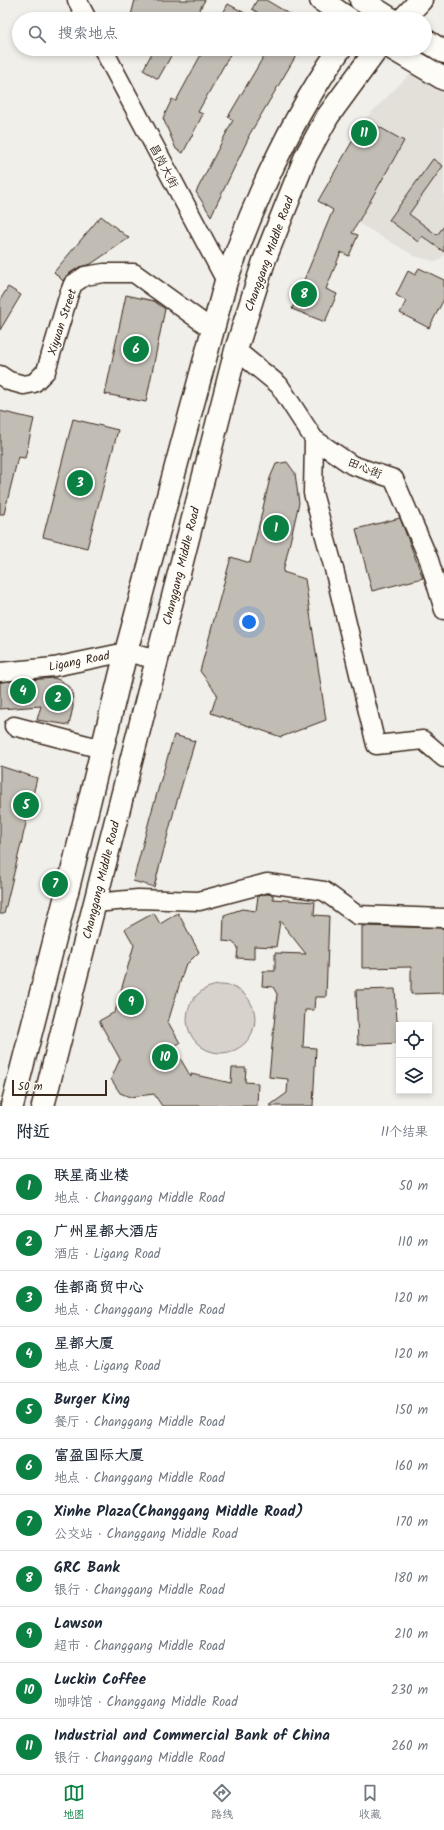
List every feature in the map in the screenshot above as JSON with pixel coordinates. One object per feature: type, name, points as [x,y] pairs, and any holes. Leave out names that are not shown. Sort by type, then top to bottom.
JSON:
[{"type":"main road","points":[[321,0],[339,12]]},
{"type":"main road","points":[[410,12],[421,0]]},
{"type":"main road","points":[[432,44],[444,52]]},
{"type":"main road","points":[[12,1106],[143,586],[226,282],[236,253],[287,134],[306,100],[335,56]]},
{"type":"main road","name":"Changgang Middle Road","points":[[43,1106],[236,350],[264,261],[306,156],[328,116],[372,56]]},
{"type":"main road","points":[[405,56],[444,79]]},
{"type":"main road","points":[[143,586],[148,599],[160,604],[174,595]]},
{"type":"street","points":[[77,0],[83,12]]},
{"type":"street","name":"昌岗大街","points":[[107,56],[226,282]]},
{"type":"street","name":"Xiyuan Street","points":[[0,376],[9,381],[24,385],[34,383],[46,371],[73,284],[85,276],[104,273],[134,273],[213,330]]},
{"type":"street","name":"田心街","points":[[236,350],[279,385],[314,440],[352,465],[394,479],[429,560],[444,610]]},
{"type":"street","points":[[314,440],[313,492],[334,569],[376,745],[423,740],[444,758]]},
{"type":"street","name":"Ligang Road","points":[[0,672],[54,667],[126,652],[158,660]]},
{"type":"street","points":[[14,726],[102,749]]},
{"type":"street","points":[[96,902],[138,899],[199,901],[267,883],[324,891],[357,915],[444,918]]},
{"type":"shaded area","points":[[410,74],[444,91],[444,255],[437,262],[415,256],[358,223],[404,141],[365,119]]},
{"type":"shaded area","points":[[214,985],[228,985],[240,990],[250,1000],[255,1012],[255,1026],[250,1038],[240,1048],[228,1053],[214,1053],[202,1048],[192,1038],[187,1026],[187,1012],[192,1000],[202,990]]},
{"type":"building","points":[[135,0],[205,0],[198,12],[132,12]]},
{"type":"building","points":[[257,0],[266,0],[286,12],[257,12],[252,9]]},
{"type":"building","points":[[228,4],[243,12],[224,12]]},
{"type":"building","points":[[150,56],[171,56],[158,79],[143,70]]},
{"type":"building","points":[[200,56],[229,56],[198,112],[203,114],[183,153],[176,149],[163,118],[172,99],[176,101]]},
{"type":"building","points":[[264,56],[296,56],[248,137],[211,216],[196,192],[233,120],[228,117]]},
{"type":"building","points":[[365,119],[404,141],[352,233],[358,235],[349,256],[341,252],[326,289],[337,294],[325,322],[292,309],[333,210],[318,201]]},
{"type":"building","points":[[433,159],[443,166],[409,214],[437,235],[444,226],[444,252],[422,236],[418,242],[389,220]]},
{"type":"building","points":[[101,216],[129,238],[91,264],[79,267],[67,275],[63,281],[54,272]]},
{"type":"building","points":[[419,268],[444,280],[444,299],[429,328],[400,313],[406,301],[396,295],[408,271],[415,275]]},
{"type":"building","points":[[8,287],[21,295],[0,330],[0,300]]},
{"type":"building","points":[[126,295],[154,301],[165,309],[146,402],[105,394]]},
{"type":"building","points":[[0,411],[34,419],[25,458],[18,457],[4,514],[0,514]]},
{"type":"building","points":[[73,419],[118,430],[87,548],[43,537]]},
{"type":"building","points":[[287,462],[295,473],[299,503],[283,572],[305,579],[326,720],[281,737],[211,713],[217,694],[200,671],[231,557],[250,563],[270,478],[276,464]]},
{"type":"building","points":[[400,518],[423,578],[372,591],[356,529]]},
{"type":"building","points":[[54,678],[62,681],[72,690],[73,707],[69,725],[37,720],[41,706],[0,709],[0,682]]},
{"type":"building","points":[[174,735],[195,741],[174,811],[154,887],[133,881]]},
{"type":"building","points":[[0,766],[37,778],[4,914],[0,914]]},
{"type":"building","points":[[266,894],[273,895],[273,899],[315,902],[314,915],[329,916],[326,997],[315,997],[314,1010],[305,1010],[303,1047],[316,1048],[313,1106],[269,1106],[287,1093],[288,1079],[269,1077],[277,994],[273,987],[262,986],[263,971],[275,971],[275,953],[306,954],[280,921],[276,947],[254,946],[254,959],[237,958],[238,947],[232,942],[223,941],[224,915],[242,909],[256,911],[258,896]]},
{"type":"building","points":[[154,913],[160,924],[178,913],[199,952],[185,966],[168,1022],[180,1043],[173,1046],[191,1077],[191,1074],[231,1083],[232,1068],[246,1068],[245,1082],[258,1083],[257,1106],[162,1106],[154,1094],[130,1097],[120,1093],[111,1079],[120,1059],[99,1021],[115,1012],[134,945],[125,929]]},
{"type":"building","points":[[362,926],[444,928],[444,993],[411,994],[411,967],[362,968]]},
{"type":"building","points":[[395,989],[397,1021],[399,1021],[396,1022],[396,1043],[358,1045],[356,990]]},
{"type":"place","name":"Industrial and Commercial Bank of China","points":[[364,133]]},
{"type":"place","name":"GRC Bank","points":[[304,294]]},
{"type":"place","name":"富盈国际大厦","points":[[136,349]]},
{"type":"place","name":"佳都商贸中心","points":[[80,483]]},
{"type":"place","name":"联星商业楼","points":[[276,528]]},
{"type":"place","name":"星都大厦","points":[[23,691]]},
{"type":"place","name":"广州星都大酒店","points":[[58,698]]},
{"type":"place","name":"Burger King","points":[[26,805]]},
{"type":"place","name":"Xinhe Plaza(Changgang Middle Road)","points":[[55,884]]},
{"type":"place","name":"Lawson","points":[[131,1002]]},
{"type":"place","name":"Luckin Coffee","points":[[165,1057]]}]
